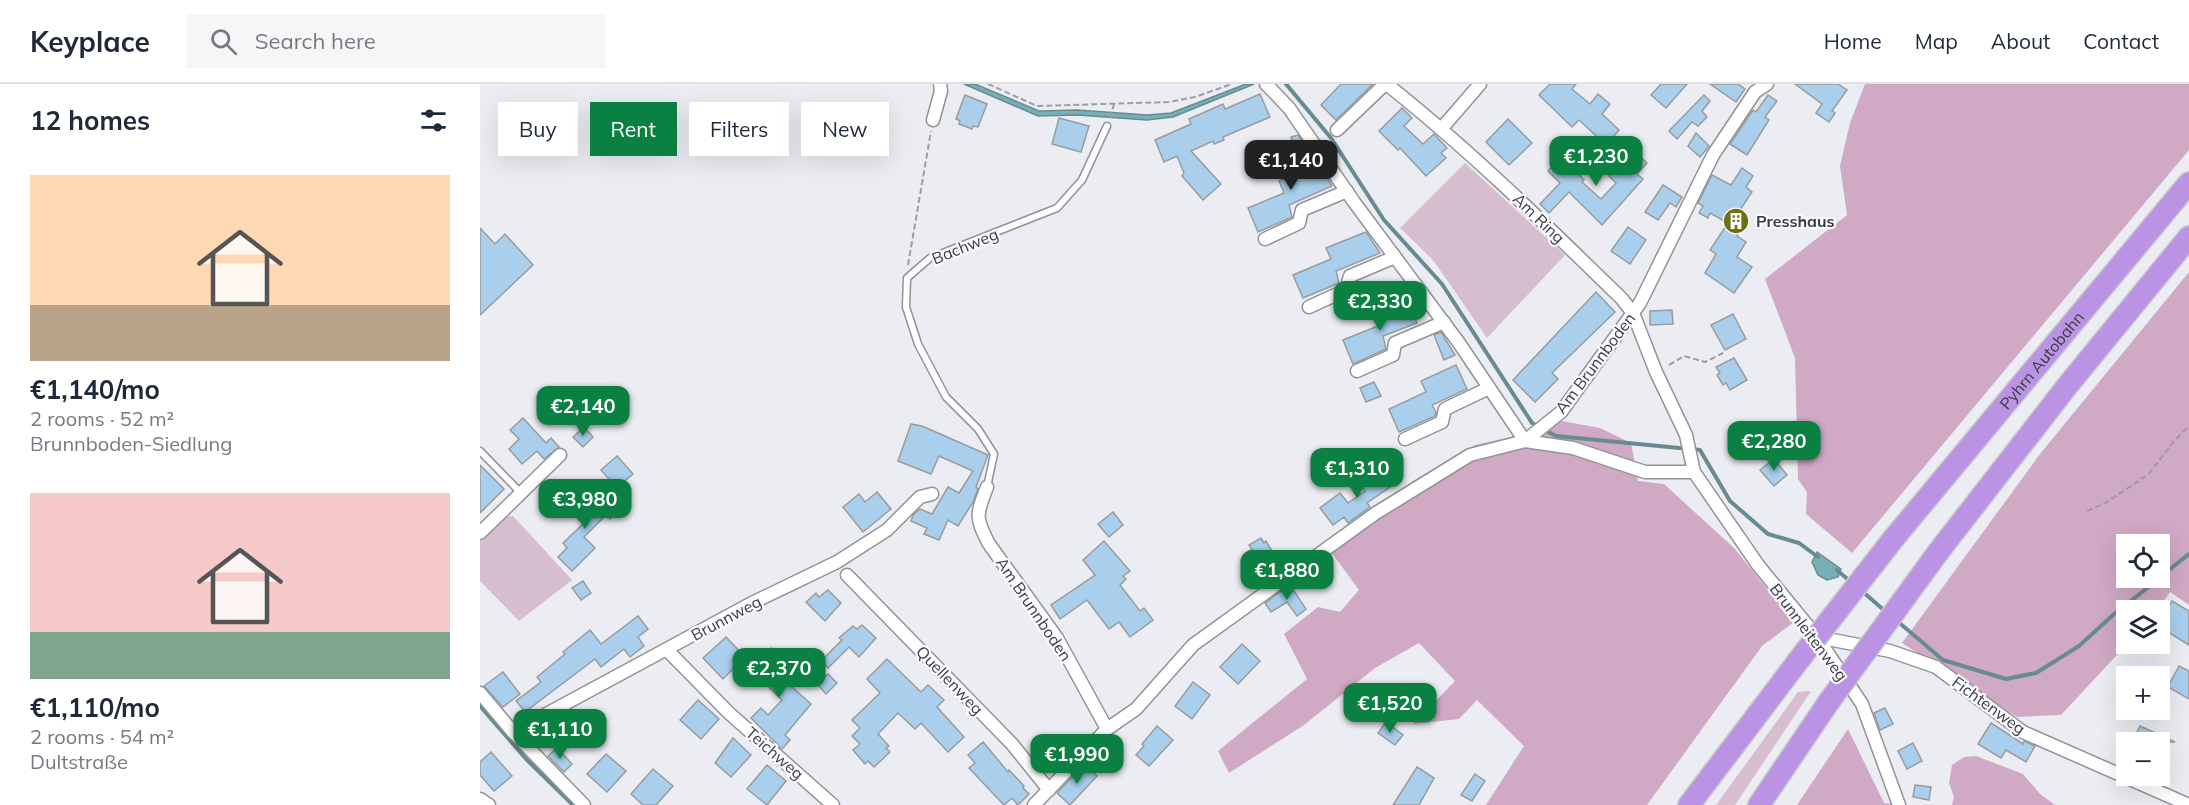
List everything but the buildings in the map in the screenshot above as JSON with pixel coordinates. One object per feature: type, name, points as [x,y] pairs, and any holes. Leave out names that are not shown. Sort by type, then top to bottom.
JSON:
[{"type":"highway","name":"Pyhrn Autobahn","points":[[1689,805],[1894,538],[2189,183]]},
{"type":"highway","points":[[1759,805],[1828,703],[1940,551],[2068,384],[2189,237]]},
{"type":"street","points":[[933,120],[941,91],[939,84]]},
{"type":"street","points":[[1266,84],[1289,108],[1489,387],[1530,437],[1573,448],[1645,472],[1694,472]]},
{"type":"street","points":[[1442,128],[1480,84]]},
{"type":"street","name":"Am Brunnboden","points":[[1034,805],[1107,729],[1136,709],[1192,645],[1376,513],[1470,455],[1530,437],[1561,412],[1640,303],[1713,155],[1754,88],[1767,84]]},
{"type":"street","name":"Am Ring","points":[[1337,130],[1383,86],[1389,87],[1442,128],[1502,182],[1622,299],[1633,313]]},
{"type":"street","points":[[1265,239],[1299,223],[1302,210],[1347,191]]},
{"type":"street","points":[[1308,307],[1346,290],[1350,276],[1395,257]]},
{"type":"street","name":"Brunnleitenweg","points":[[1633,313],[1687,440],[1694,472],[1758,565],[1817,637],[1862,704],[1899,805]]},
{"type":"street","points":[[1357,371],[1393,355],[1395,343],[1444,322]]},
{"type":"street","points":[[1405,440],[1442,422],[1445,410],[1489,387]]},
{"type":"street","points":[[480,533],[560,455]]},
{"type":"street","name":"Am Brunnboden","points":[[987,487],[977,511],[981,528],[989,544],[1057,638],[1107,729]]},
{"type":"street","name":"Brunnweg","points":[[513,732],[750,604],[837,562],[887,530],[920,497],[933,494]]},
{"type":"street","name":"Quellenweg","points":[[847,575],[1012,744],[1049,790]]},
{"type":"street","name":"Fichtenweg","points":[[1817,637],[1890,651],[1936,667],[2023,732],[2189,805]]},
{"type":"street","name":"Teichweg","points":[[667,650],[729,713],[833,805]]},
{"type":"street","points":[[480,693],[513,732],[584,805]]},
{"type":"street","points":[[480,800],[489,805]]},
{"type":"lane","name":"Bachweg","points":[[907,278],[930,258],[1057,208],[1082,180],[1108,123]]},
{"type":"lane","points":[[907,278],[906,307],[918,344],[946,397],[978,429],[994,454],[987,487]]},
{"type":"lane","points":[[480,451],[521,493]]},
{"type":"path","points":[[987,84],[1037,106],[1169,102],[1196,97],[1232,84]]},
{"type":"path","points":[[1108,123],[1114,104]]},
{"type":"path","points":[[907,278],[914,216],[933,120]]},
{"type":"path","points":[[1668,365],[1684,356],[1705,362],[1723,353]]},
{"type":"path","points":[[2087,511],[2107,502],[2149,474],[2174,441],[2189,426]]},
{"type":"shaded area","points":[[1865,84],[2189,84],[2189,150],[1852,553],[1806,514],[1807,492],[1798,479],[1795,358],[1765,279],[1847,215],[1840,166],[1850,123]]},
{"type":"shaded area","points":[[1465,163],[1565,255],[1487,338],[1433,260],[1400,228]]},
{"type":"shaded area","points":[[2189,272],[2189,605],[2170,592],[2165,600],[2116,600],[2118,654],[2061,715],[2017,717],[1902,643],[2040,454]]},
{"type":"shaded area","points":[[1562,421],[1600,428],[1631,443],[1638,481],[1664,484],[1734,548],[1794,622],[1762,646],[1647,805],[1486,805],[1524,746],[1477,700],[1459,719],[1413,724],[1455,681],[1419,643],[1375,668],[1304,725],[1229,773],[1218,751],[1307,679],[1284,634],[1318,607],[1340,612],[1359,590],[1332,553],[1413,481],[1475,445],[1525,434]]},
{"type":"shaded area","points":[[513,516],[572,580],[519,621],[480,581],[480,539],[504,517]]},
{"type":"shaded area","points":[[1811,691],[1735,805],[1716,805],[1798,692]]},
{"type":"shaded area","points":[[1848,729],[1884,803],[1900,805],[1797,805]]},
{"type":"shaded area","points":[[1976,756],[2023,774],[2040,794],[2055,805],[1952,805],[1954,797],[1949,783],[1952,765],[1964,757]]},
{"type":"water","points":[[964,84],[975,84],[1039,111],[1077,110],[1147,115],[1171,113],[1246,84],[1254,84],[1173,117],[1147,120],[1077,115],[1038,116]]},
{"type":"water","points":[[1817,552],[1841,569],[1838,577],[1827,580],[1818,575],[1812,562]]},
{"type":"waterway","points":[[1286,84],[1331,138],[1384,220],[1442,284],[1532,423],[1556,436],[1700,450],[1730,501],[1768,534],[1799,543],[1818,557]]},
{"type":"waterway","points":[[2170,569],[2189,554]]},
{"type":"waterway","points":[[1837,570],[1852,583]]},
{"type":"waterway","points":[[1896,620],[1943,660],[2006,679],[2036,673],[2079,646],[2147,588]]},
{"type":"waterway","points":[[1862,591],[1886,612]]},
{"type":"waterway","points":[[480,706],[527,760],[573,805]]},
{"type":"place","name":"Presshaus","points":[[1736,221]]}]
